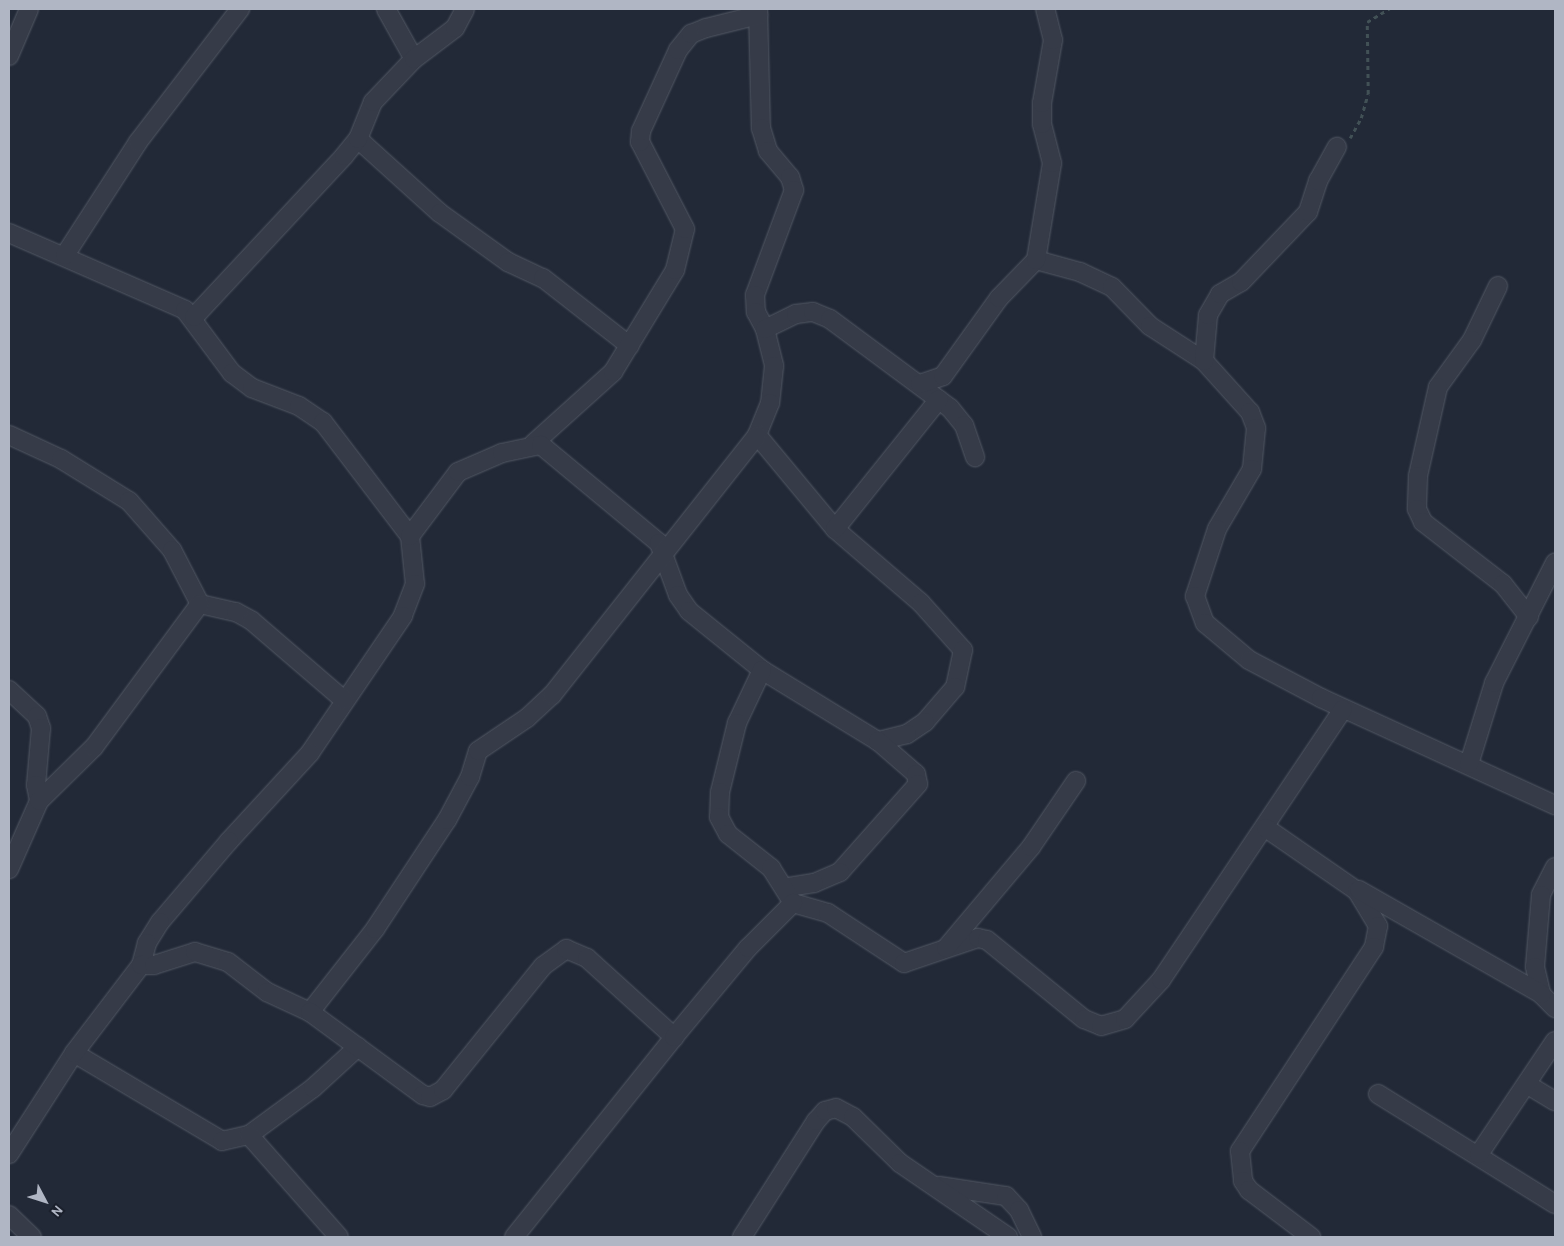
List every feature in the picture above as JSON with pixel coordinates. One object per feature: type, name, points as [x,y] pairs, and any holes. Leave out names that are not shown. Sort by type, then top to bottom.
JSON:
[{"type":"street","points":[[9,52],[29,9]]},
{"type":"street","points":[[65,256],[138,142],[240,9]]},
{"type":"street","points":[[386,9],[414,59]]},
{"type":"street","points":[[194,317],[275,234],[358,139],[373,102],[414,59],[455,28],[465,9]]},
{"type":"street","points":[[920,384],[943,376],[999,298],[1036,260],[1052,163],[1042,124],[1042,102],[1053,40],[1044,9]]},
{"type":"street","points":[[310,1012],[375,929],[447,820],[470,777],[478,751],[527,718],[552,695],[758,435],[773,385],[773,352],[765,329],[756,312],[756,285],[794,190],[790,177],[768,151],[762,128],[758,12],[706,28],[683,42],[641,131],[641,149],[685,229],[675,270],[613,372],[533,444],[458,472],[410,536]]},
{"type":"street","points":[[358,139],[440,213],[508,262],[543,278],[630,346]]},
{"type":"street","points":[[1204,361],[1208,315],[1220,294],[1241,282],[1308,212],[1318,181],[1337,147]]},
{"type":"street","points":[[9,233],[65,256],[194,317],[232,372],[252,388],[298,406],[323,422],[410,536],[415,584],[411,601],[310,753],[174,904],[147,943],[141,964],[74,1053],[9,1154]]},
{"type":"street","points":[[1036,260],[1080,272],[1112,287],[1150,326],[1204,361],[1250,412],[1256,428],[1256,450],[1247,480],[1214,535],[1200,572],[1196,606],[1205,623],[1249,660],[1343,709],[1470,764],[1555,805]]},
{"type":"street","points":[[1498,286],[1472,340],[1438,387],[1418,476],[1416,509],[1423,522],[1503,584],[1529,616]]},
{"type":"street","points":[[765,329],[796,314],[813,312],[830,318],[939,399],[964,425],[976,458]]},
{"type":"street","points":[[835,529],[939,399]]},
{"type":"street","points":[[9,435],[61,459],[129,501],[172,550],[200,604]]},
{"type":"street","points":[[758,435],[835,529],[921,602],[963,650],[955,687],[925,722],[907,734],[878,742]]},
{"type":"street","points":[[533,444],[547,448],[653,538],[664,553],[683,604],[762,670],[878,742],[916,774],[918,784],[840,872],[814,883],[784,888]]},
{"type":"street","points":[[1470,764],[1494,683],[1555,563]]},
{"type":"street","points":[[200,604],[236,612],[252,621],[344,700]]},
{"type":"street","points":[[9,869],[39,801],[74,771],[200,604]]},
{"type":"street","points":[[762,670],[737,723],[720,792],[719,816],[728,834],[771,868],[793,903],[828,913],[896,960],[911,963],[978,938],[987,940],[1084,1019],[1101,1026],[1114,1024],[1139,1008],[1161,980],[1266,828],[1343,709]]},
{"type":"street","points":[[9,690],[37,716],[41,728],[36,766],[39,801]]},
{"type":"street","points":[[942,952],[1030,847],[1076,781]]},
{"type":"street","points":[[1266,828],[1348,884],[1541,994],[1555,1008]]},
{"type":"street","points":[[1541,994],[1536,967],[1536,926],[1541,895],[1555,867]]},
{"type":"street","points":[[1311,1237],[1249,1190],[1243,1182],[1240,1150],[1374,947],[1378,926],[1365,902],[1348,884]]},
{"type":"street","points":[[514,1237],[674,1036],[748,948],[793,903]]},
{"type":"street","points":[[141,964],[206,952],[228,962],[267,992],[310,1012],[423,1095],[436,1095],[544,966],[566,949],[587,958],[674,1036]]},
{"type":"street","points":[[1479,1154],[1528,1085],[1555,1041]]},
{"type":"street","points":[[74,1053],[114,1074],[222,1141],[249,1135],[312,1088],[358,1047]]},
{"type":"street","points":[[1528,1085],[1555,1101]]},
{"type":"street","points":[[1378,1094],[1479,1154],[1555,1204]]},
{"type":"street","points":[[742,1237],[816,1121],[836,1108],[853,1117],[900,1162],[940,1186],[1008,1237]]},
{"type":"street","points":[[249,1135],[339,1237]]},
{"type":"street","points":[[940,1186],[1006,1196],[1019,1210],[1032,1237]]},
{"type":"street","points":[[9,1215],[32,1237]]},
{"type":"path","points":[[1337,147],[1356,129],[1368,94],[1367,22],[1389,9]]}]
